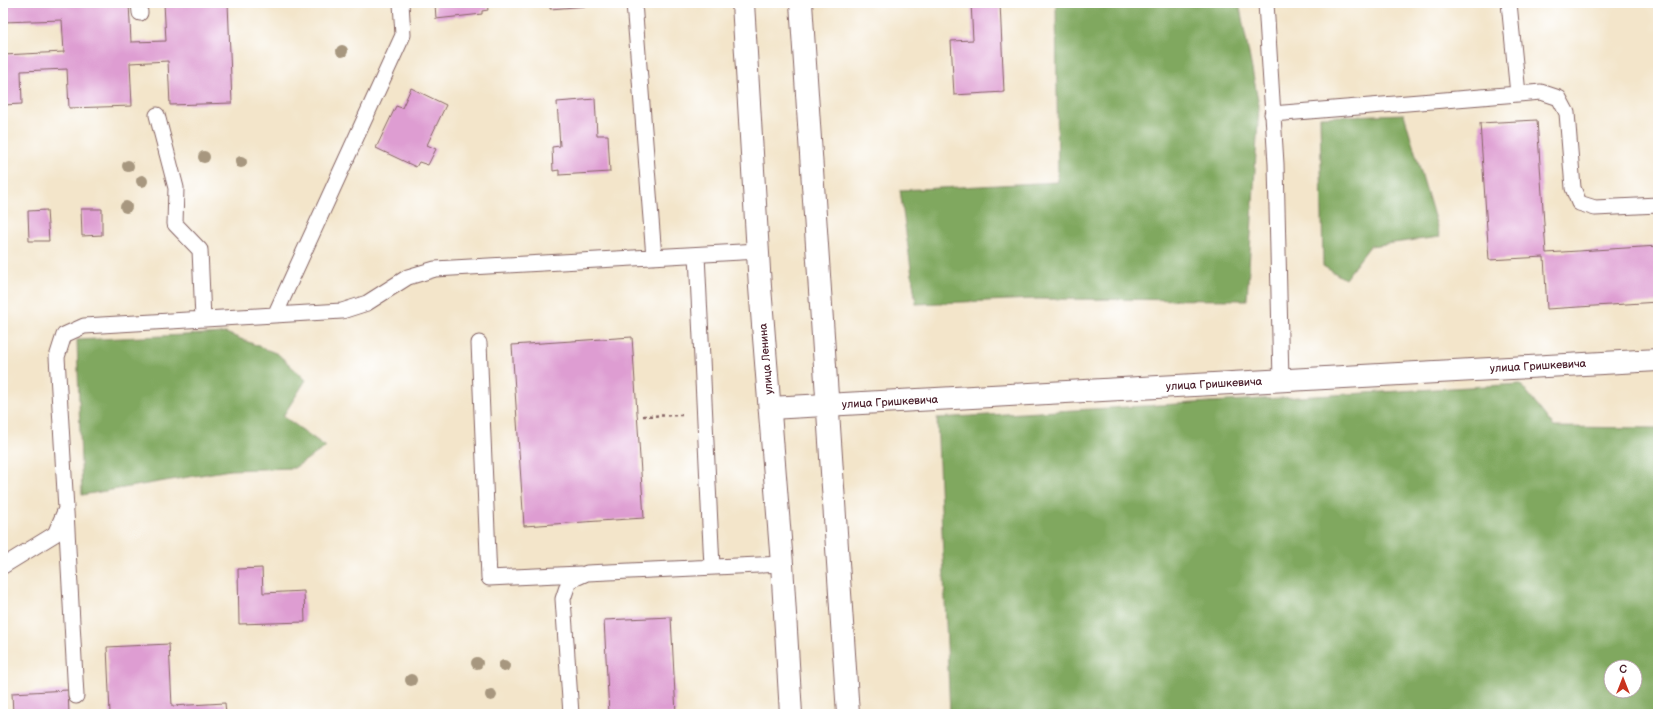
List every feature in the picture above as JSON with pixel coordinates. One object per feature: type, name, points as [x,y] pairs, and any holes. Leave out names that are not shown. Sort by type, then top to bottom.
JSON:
[{"type":"street","name":"улица Ленина","points":[[743,3],[791,714]]},
{"type":"street","points":[[802,3],[848,714]]},
{"type":"street","name":"улица Гришкевича","points":[[770,408],[1658,360]]},
{"type":"lane","points":[[275,315],[403,35],[401,3]]},
{"type":"lane","points":[[634,3],[654,257]]},
{"type":"lane","points":[[1266,3],[1276,164],[1281,380]]},
{"type":"lane","points":[[1509,3],[1518,94]]},
{"type":"lane","points":[[1272,114],[1541,92],[1559,98],[1566,113],[1573,188],[1579,203],[1595,208],[1658,205]]},
{"type":"lane","points":[[157,115],[176,188],[175,224],[200,250],[203,319]]},
{"type":"lane","points":[[76,696],[57,357],[64,335],[84,326],[342,311],[367,303],[408,277],[434,269],[759,251]]},
{"type":"lane","points":[[697,255],[712,567]]},
{"type":"lane","points":[[479,343],[490,578],[782,564]]},
{"type":"lane","points":[[3,566],[54,534],[66,509]]},
{"type":"lane","points":[[571,714],[563,598],[568,581],[587,573]]},
{"type":"path","points":[[643,416],[705,413]]},
{"type":"green space","points":[[1056,3],[1239,3],[1259,105],[1247,300],[1034,299],[916,304],[900,190],[1058,182]]},
{"type":"green space","points":[[1404,114],[1440,237],[1370,246],[1345,279],[1323,266],[1320,117]]},
{"type":"green space","points":[[226,333],[278,354],[306,380],[283,416],[326,447],[294,468],[230,470],[82,495],[77,340]]},
{"type":"green space","points":[[1520,384],[1554,427],[1658,428],[1658,714],[950,714],[937,418]]},
{"type":"building","points":[[3,3],[129,3],[131,42],[166,41],[164,3],[228,3],[232,103],[170,105],[168,61],[130,63],[132,106],[69,108],[67,69],[21,71],[22,104],[3,105],[3,55],[64,52],[62,20],[3,22]]},
{"type":"building","points":[[435,3],[487,3],[488,10],[482,11],[482,14],[436,19]]},
{"type":"building","points":[[543,3],[600,3],[600,5],[550,9],[550,5],[543,5]]},
{"type":"building","points":[[971,3],[1000,3],[1004,92],[954,95],[951,41],[973,40]]},
{"type":"building","points":[[411,88],[446,105],[427,145],[436,149],[428,165],[419,162],[416,167],[376,148],[396,106],[402,108]]},
{"type":"building","points":[[595,99],[597,135],[608,135],[610,172],[559,175],[559,170],[553,171],[552,147],[560,146],[557,102]]},
{"type":"building","points":[[1537,120],[1546,253],[1658,246],[1658,302],[1547,309],[1544,257],[1489,260],[1480,123]]},
{"type":"building","points":[[81,209],[102,209],[102,235],[82,236]]},
{"type":"building","points":[[47,210],[49,241],[29,241],[28,211]]},
{"type":"building","points":[[632,337],[644,518],[524,526],[512,345]]},
{"type":"building","points":[[262,568],[263,593],[304,591],[305,622],[239,624],[238,569]]},
{"type":"building","points":[[671,617],[676,714],[609,714],[604,620]]},
{"type":"building","points":[[169,644],[172,706],[225,703],[226,714],[110,714],[107,647]]},
{"type":"building","points":[[68,690],[69,714],[13,714],[12,693]]}]
